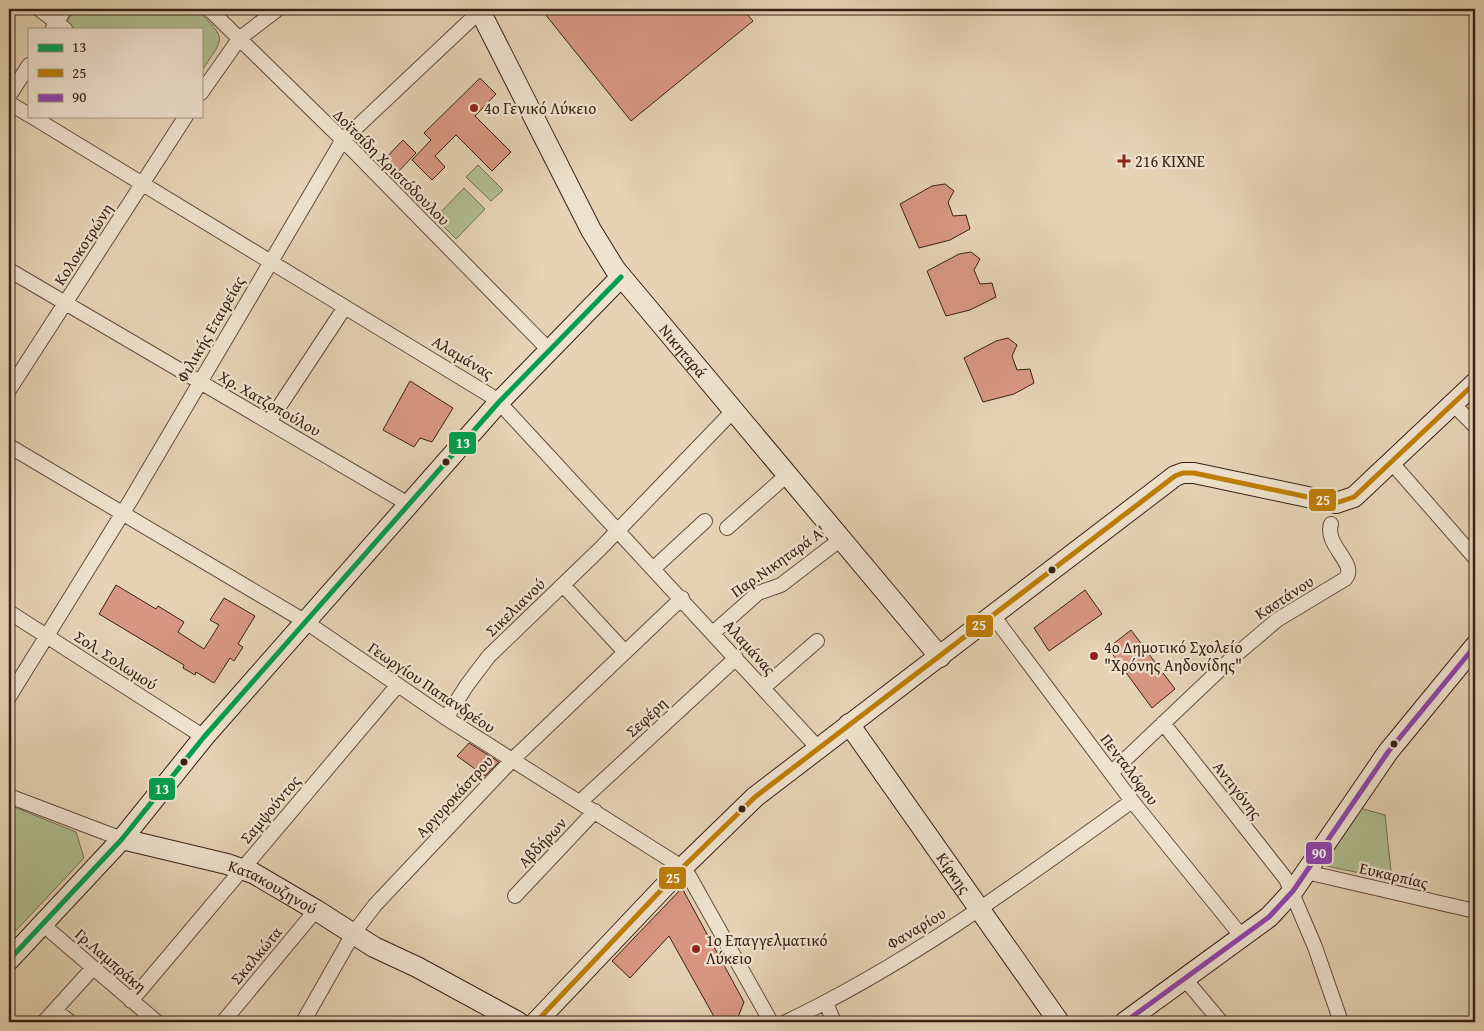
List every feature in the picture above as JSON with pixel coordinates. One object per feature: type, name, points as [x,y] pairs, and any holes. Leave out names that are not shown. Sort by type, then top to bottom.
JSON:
[{"type":"street","points":[[40,9],[58,26],[65,9]]},
{"type":"street","name":"Δοϊτσίδη Χριστόδουλου","points":[[209,9],[342,140],[549,350]]},
{"type":"street","points":[[202,91],[239,39],[278,9]]},
{"type":"street","name":"Φιλικής Εταιρείας","points":[[9,697],[123,512],[342,140],[480,10]]},
{"type":"street","name":"Νικηταρά","points":[[480,10],[591,230],[621,277],[940,657]]},
{"type":"street","points":[[9,96],[28,67]]},
{"type":"street","name":"Αλαμάνας","points":[[9,103],[28,115]]},
{"type":"street","name":"Αλαμάνας","points":[[33,118],[500,402],[818,748]]},
{"type":"street","name":"Κολοκοτρώνη","points":[[9,390],[183,118]]},
{"type":"street","name":"Χρ. Χατζοπούλου","points":[[9,270],[410,504]]},
{"type":"street","points":[[9,960],[122,839],[204,738],[500,402],[621,277]]},
{"type":"street","points":[[269,422],[346,307]]},
{"type":"street","points":[[536,1022],[682,868],[756,797],[849,724],[994,617],[1175,476],[1183,473],[1194,473],[1336,503],[1354,497],[1475,383]]},
{"type":"street","points":[[1453,404],[1475,426]]},
{"type":"street","name":"Σικελιανού","points":[[446,718],[467,685],[490,656],[619,530],[733,411]]},
{"type":"street","name":"Γεωργίου Παπανδρέου","points":[[9,446],[306,622],[397,686],[682,868],[689,876],[771,1022]]},
{"type":"street","points":[[1392,463],[1475,558]]},
{"type":"street","points":[[727,528],[787,475]]},
{"type":"street","points":[[654,568],[705,520]]},
{"type":"street","name":"Καστάνου","points":[[1111,773],[1163,723],[1277,620],[1349,576],[1349,568],[1330,540],[1328,532],[1331,524]]},
{"type":"street","name":"Παρ.Νικηταρά Α'","points":[[713,633],[758,593],[781,585],[841,538]]},
{"type":"street","points":[[563,586],[624,651]]},
{"type":"street","name":"Αργυροκάστρου","points":[[303,1022],[353,934],[375,905],[512,760],[624,651],[682,598]]},
{"type":"street","name":"Σολ. Σολωμού","points":[[9,612],[204,738]]},
{"type":"street","name":"Πενταλόφου","points":[[994,617],[1132,801],[1243,938]]},
{"type":"street","points":[[764,688],[817,641]]},
{"type":"street","points":[[1124,1022],[1243,938],[1269,917],[1290,885],[1306,872],[1368,778],[1474,651]]},
{"type":"street","name":"Σεφέρη","points":[[580,802],[736,658]]},
{"type":"street","name":"Σαμψούντος","points":[[131,1001],[397,686]]},
{"type":"street","name":"Αντιγόνης","points":[[1163,723],[1290,885],[1341,1022]]},
{"type":"street","name":"Κίρκης","points":[[849,724],[1059,1022]]},
{"type":"street","name":"Κατακουζηνού","points":[[9,796],[122,839],[242,869],[267,880],[380,950],[417,967],[518,1022]]},
{"type":"street","name":"Φαναρίου","points":[[786,1022],[826,1003],[979,911],[1132,801]]},
{"type":"street","name":"Αβδήρων","points":[[515,896],[595,811]]},
{"type":"street","name":"Ευκαρπίας","points":[[1306,872],[1475,911]]},
{"type":"street","name":"Σκαλκώτα","points":[[222,1022],[316,910]]},
{"type":"street","name":"Γρ.Λαμπράκη","points":[[42,924],[157,1022]]},
{"type":"street","points":[[44,1022],[94,968]]},
{"type":"street","points":[[1184,978],[1221,1022]]},
{"type":"street","points":[[826,1003],[834,1022]]},
{"type":"street","points":[[56,1010],[70,1022]]},
{"type":"green space","points":[[75,9],[196,9],[214,27],[220,39],[215,51],[202,70],[202,28],[74,28],[66,22]]},
{"type":"green space","points":[[478,165],[503,190],[491,201],[466,177]]},
{"type":"green space","points":[[464,188],[485,209],[456,239],[435,218]]},
{"type":"green space","points":[[9,805],[76,832],[84,858],[9,938]]},
{"type":"green space","points":[[1356,807],[1385,815],[1392,880],[1327,866],[1325,854]]},
{"type":"building","points":[[541,9],[743,9],[753,21],[631,121]]},
{"type":"building","points":[[480,78],[496,94],[475,116],[511,152],[492,171],[456,135],[435,156],[445,167],[432,180],[412,160],[431,140],[424,133]]},
{"type":"building","points":[[403,140],[416,153],[395,175],[382,162]]},
{"type":"building","points":[[945,184],[954,191],[948,202],[953,216],[966,215],[970,229],[950,240],[919,248],[900,204],[932,186]]},
{"type":"building","points":[[971,252],[980,259],[974,270],[980,284],[992,283],[996,297],[970,310],[946,316],[927,271],[959,254]]},
{"type":"building","points":[[1008,338],[1017,345],[1012,356],[1017,370],[1030,369],[1034,383],[1014,394],[983,402],[964,358],[996,341]]},
{"type":"building","points":[[410,381],[453,408],[432,442],[420,438],[414,447],[383,430]]},
{"type":"building","points":[[116,585],[156,609],[158,606],[184,622],[178,632],[204,649],[219,625],[210,620],[224,598],[255,616],[238,644],[243,647],[234,661],[230,658],[214,683],[196,672],[195,675],[183,668],[184,665],[99,614]]},
{"type":"building","points":[[1085,590],[1102,614],[1049,651],[1034,628]]},
{"type":"building","points":[[1131,630],[1175,689],[1152,708],[1108,648]]},
{"type":"building","points":[[469,743],[499,762],[485,776],[457,756]]},
{"type":"building","name":"1ο Επαγγελματικό Λύκειο","points":[[682,888],[744,1002],[736,1022],[717,1022],[669,936],[630,978],[612,961]]},
{"type":"transit line","name":"13","points":[[9,960],[122,839],[204,737],[499,402],[621,277]]},
{"type":"transit line","name":"25","points":[[536,1022],[682,868],[755,797],[1175,476],[1183,473],[1194,473],[1336,503],[1354,497],[1475,383]]},
{"type":"transit line","name":"90","points":[[1125,1022],[1269,917],[1293,891],[1388,752],[1475,646]]},
{"type":"place","name":"4ο Γενικό Λύκειο","points":[[474,108]]},
{"type":"place","name":"216 ΚΙΧΝΕ","points":[[1124,161]]},
{"type":"place","name":"4ο Δημοτικό Σχολείο \"Χρόνης Αηδονίδης\"","points":[[1094,656]]},
{"type":"place","name":"1ο Επαγγελματικό Λύκειο","points":[[696,949]]}]
